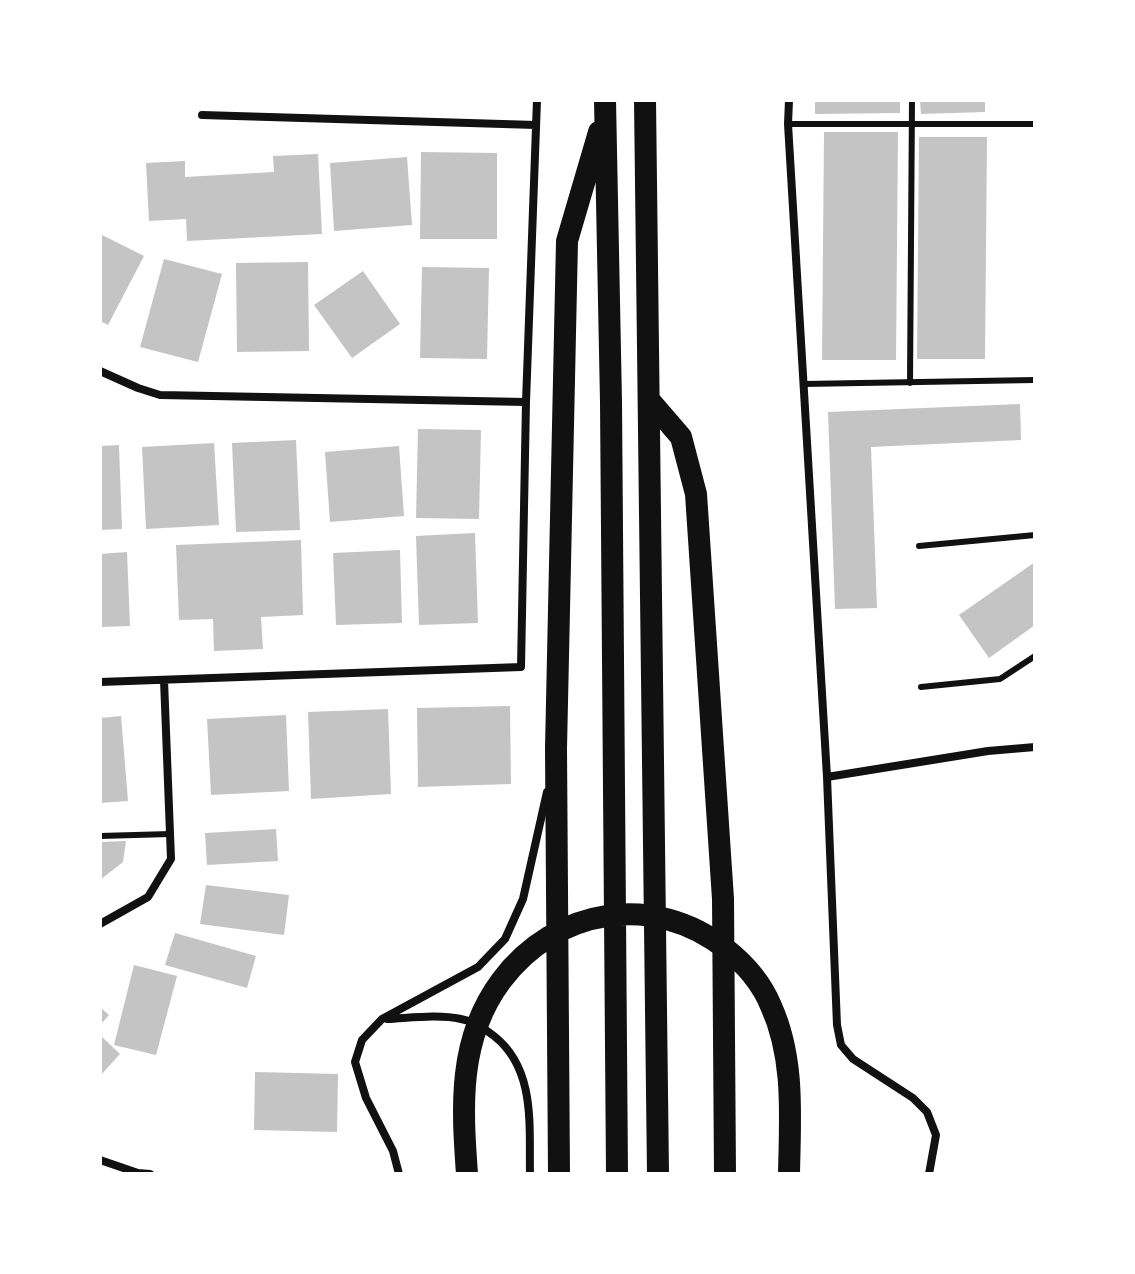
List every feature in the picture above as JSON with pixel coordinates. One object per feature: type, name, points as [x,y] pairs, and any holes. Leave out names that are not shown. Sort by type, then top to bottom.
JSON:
[{"type":"highway","points":[[645,100],[658,1174]]},
{"type":"highway","points":[[559,1174],[556,748],[567,241],[605,105]]},
{"type":"highway","points":[[605,105],[611,402],[617,1174]]},
{"type":"highway","points":[[650,401],[681,437],[696,494],[723,899],[725,1174]]},
{"type":"highway","points":[[467,1174],[463,1093],[467,1064],[473,1037],[501,982],[519,961],[570,926],[623,913],[674,920],[694,928],[714,939],[737,958],[755,979],[771,1006],[789,1069],[789,1174]]},
{"type":"street","points":[[100,682],[521,667],[526,402],[537,100]]},
{"type":"street","points":[[789,100],[827,777],[837,1025],[841,1045],[853,1059],[913,1098],[927,1112],[936,1135],[929,1174]]},
{"type":"street","points":[[202,115],[536,125]]},
{"type":"street","points":[[100,371],[160,395],[526,402]]},
{"type":"street","points":[[100,924],[148,897],[171,859],[164,680]]},
{"type":"street","points":[[827,777],[988,751],[1035,747]]},
{"type":"street","points":[[399,1174],[393,1151],[366,1098],[355,1062],[362,1040],[382,1019],[478,967],[505,939],[523,899],[556,748]]},
{"type":"street","points":[[382,1019],[463,1019],[484,1028],[502,1042],[514,1057],[524,1081],[528,1102],[530,1174]]},
{"type":"street","points":[[100,1160],[150,1174]]},
{"type":"lane","points":[[910,383],[912,100]]},
{"type":"lane","points":[[788,124],[1035,124]]},
{"type":"lane","points":[[803,384],[1035,380]]},
{"type":"lane","points":[[919,546],[1035,535]]},
{"type":"lane","points":[[921,687],[1000,679],[1035,656]]},
{"type":"lane","points":[[100,836],[170,834]]},
{"type":"building","points":[[815,100],[900,100],[900,113],[815,114]]},
{"type":"building","points":[[920,100],[985,100],[985,112],[921,114]]},
{"type":"building","points":[[824,132],[898,132],[896,360],[822,360]]},
{"type":"building","points":[[919,137],[987,137],[985,359],[917,359]]},
{"type":"building","points":[[421,152],[497,153],[497,239],[420,239]]},
{"type":"building","points":[[318,154],[322,234],[187,241],[186,219],[149,221],[146,163],[185,161],[185,177],[274,172],[273,156]]},
{"type":"building","points":[[407,157],[412,225],[334,231],[330,163]]},
{"type":"building","points":[[100,234],[144,256],[108,325],[100,321]]},
{"type":"building","points":[[164,259],[222,274],[198,362],[140,347]]},
{"type":"building","points":[[308,262],[309,351],[237,352],[236,263]]},
{"type":"building","points":[[422,267],[489,268],[487,359],[420,358]]},
{"type":"building","points":[[363,271],[400,324],[352,358],[314,305]]},
{"type":"building","points":[[1020,404],[1021,440],[871,447],[877,608],[835,609],[828,412]]},
{"type":"building","points":[[418,429],[481,430],[479,519],[416,518]]},
{"type":"building","points":[[296,440],[300,530],[236,532],[232,443]]},
{"type":"building","points":[[214,443],[219,525],[146,529],[142,447]]},
{"type":"building","points":[[119,445],[122,529],[100,530],[100,446]]},
{"type":"building","points":[[399,446],[404,516],[330,522],[325,452]]},
{"type":"building","points":[[475,533],[478,623],[419,625],[416,536]]},
{"type":"building","points":[[301,540],[303,615],[261,617],[263,649],[214,651],[213,619],[179,620],[176,545]]},
{"type":"building","points":[[400,550],[402,623],[336,625],[333,553]]},
{"type":"building","points":[[127,552],[130,626],[100,627],[100,554]]},
{"type":"building","points":[[1035,562],[1035,625],[989,658],[959,615]]},
{"type":"building","points":[[510,706],[511,784],[418,787],[417,708]]},
{"type":"building","points":[[388,709],[391,794],[311,799],[308,712]]},
{"type":"building","points":[[286,715],[289,791],[211,795],[207,719]]},
{"type":"building","points":[[121,716],[128,801],[100,803],[100,718]]},
{"type":"building","points":[[276,829],[278,861],[207,865],[205,833]]},
{"type":"building","points":[[126,841],[123,862],[100,880],[100,842]]},
{"type":"building","points":[[206,885],[289,895],[284,935],[200,924]]},
{"type":"building","points":[[175,933],[256,956],[247,988],[165,965]]},
{"type":"building","points":[[134,965],[177,976],[156,1055],[114,1045]]},
{"type":"building","points":[[100,1007],[109,1015],[100,1025]]},
{"type":"building","points":[[100,1035],[120,1054],[100,1076]]},
{"type":"building","points":[[255,1072],[338,1074],[337,1132],[254,1130]]}]
